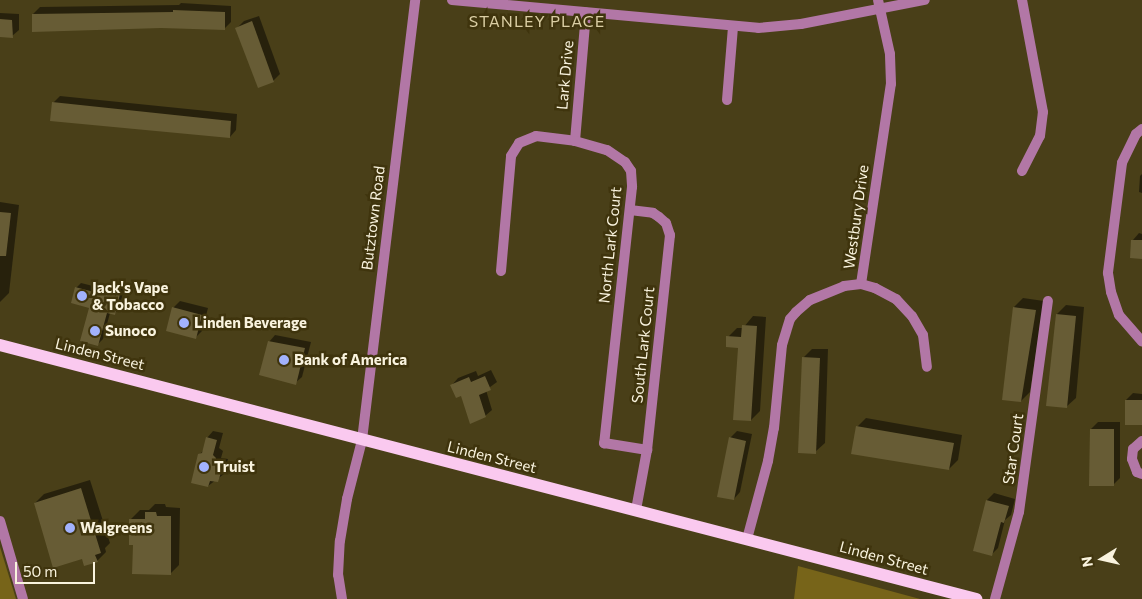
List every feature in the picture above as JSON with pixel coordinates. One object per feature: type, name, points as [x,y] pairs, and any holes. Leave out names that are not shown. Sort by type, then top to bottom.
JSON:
[{"type":"main road","name":"Linden Street","points":[[4,349],[636,510],[976,599]]},
{"type":"street","name":"Butztown Road","points":[[342,599],[338,575],[340,541],[347,499],[362,440],[414,0]]},
{"type":"street","points":[[452,0],[758,28],[801,24],[879,4],[925,0]]},
{"type":"street","points":[[1022,0],[1043,112],[1040,136],[1022,171]]},
{"type":"street","name":"Westbury Drive","points":[[747,539],[768,461],[774,428],[782,345],[790,319],[805,304],[820,295],[844,286],[861,284],[891,84],[890,54],[879,4]]},
{"type":"street","name":"Lark Drive","points":[[575,141],[586,12]]},
{"type":"street","points":[[727,100],[733,27]]},
{"type":"street","points":[[1142,129],[1136,134],[1122,163],[1108,273],[1110,292],[1119,315],[1142,341]]},
{"type":"street","name":"North Lark Court","points":[[501,271],[511,156],[519,142],[536,136],[575,141],[607,150],[625,162],[631,170],[630,210],[604,443],[647,450]]},
{"type":"street","name":"South Lark Court","points":[[630,210],[653,213],[666,223],[670,235],[647,450],[636,510]]},
{"type":"street","points":[[861,284],[888,293],[903,305],[912,316],[923,335],[927,367]]},
{"type":"street","name":"Star Court","points":[[995,599],[1019,512],[1048,301]]},
{"type":"street","points":[[1142,441],[1133,450],[1132,459],[1137,472],[1142,474]]},
{"type":"street","points":[[0,521],[23,599]]},
{"type":"shaded area","points":[[0,547],[16,599],[0,599]]},
{"type":"shaded area","points":[[798,566],[920,599],[794,599]]},
{"type":"building","points":[[173,10],[225,12],[225,30],[161,28],[32,32],[32,14],[173,12]]},
{"type":"building","points":[[0,19],[12,20],[13,38],[0,37]]},
{"type":"building","points":[[252,21],[274,82],[258,88],[235,28]]},
{"type":"building","points":[[52,102],[231,121],[230,138],[50,121]]},
{"type":"building","points":[[0,212],[11,213],[6,256],[0,256]]},
{"type":"building","points":[[1131,240],[1142,240],[1142,259],[1130,258]]},
{"type":"building","points":[[75,287],[94,292],[95,287],[120,294],[115,315],[107,313],[98,346],[80,341],[89,308],[71,303]]},
{"type":"building","name":"Linden Beverage","points":[[172,307],[202,315],[196,339],[166,331]]},
{"type":"building","points":[[1013,307],[1036,310],[1021,402],[1002,400]]},
{"type":"building","points":[[1056,314],[1076,316],[1067,408],[1046,406]]},
{"type":"building","points":[[742,325],[757,326],[751,421],[733,420],[738,348],[726,347],[726,336],[741,337]]},
{"type":"building","points":[[268,341],[305,348],[296,385],[259,375]]},
{"type":"building","points":[[802,357],[820,358],[816,454],[798,453]]},
{"type":"building","points":[[485,376],[491,390],[479,395],[486,417],[470,424],[461,396],[456,398],[450,385],[469,377],[471,382]]},
{"type":"building","points":[[1125,400],[1142,400],[1142,425],[1125,425]]},
{"type":"building","points":[[856,426],[954,443],[949,470],[851,454]]},
{"type":"building","points":[[1090,429],[1114,429],[1114,486],[1089,486]]},
{"type":"building","points":[[206,437],[217,440],[213,455],[216,458],[215,464],[223,466],[218,482],[210,481],[208,487],[191,483],[198,454],[202,453]]},
{"type":"building","points":[[729,437],[746,441],[734,500],[717,497]]},
{"type":"building","points":[[81,488],[101,553],[95,555],[98,562],[84,566],[82,559],[53,568],[34,503]]},
{"type":"building","points":[[986,500],[1009,506],[1004,523],[1001,522],[992,556],[973,551]]},
{"type":"building","points":[[145,512],[156,512],[157,516],[171,516],[171,575],[132,574],[133,545],[129,545],[129,519],[145,519]]},
{"type":"place","name":"Jack's Vape & Tobacco","points":[[82,296]]},
{"type":"place","name":"Linden Beverage","points":[[184,323]]},
{"type":"place","name":"Sunoco","points":[[95,331]]},
{"type":"place","name":"Bank of America","points":[[284,360]]},
{"type":"place","name":"Truist","points":[[204,467]]},
{"type":"place","name":"Walgreens","points":[[70,528]]},
{"type":"district","name":"STANLEY PLACE","points":[[537,21]]}]
